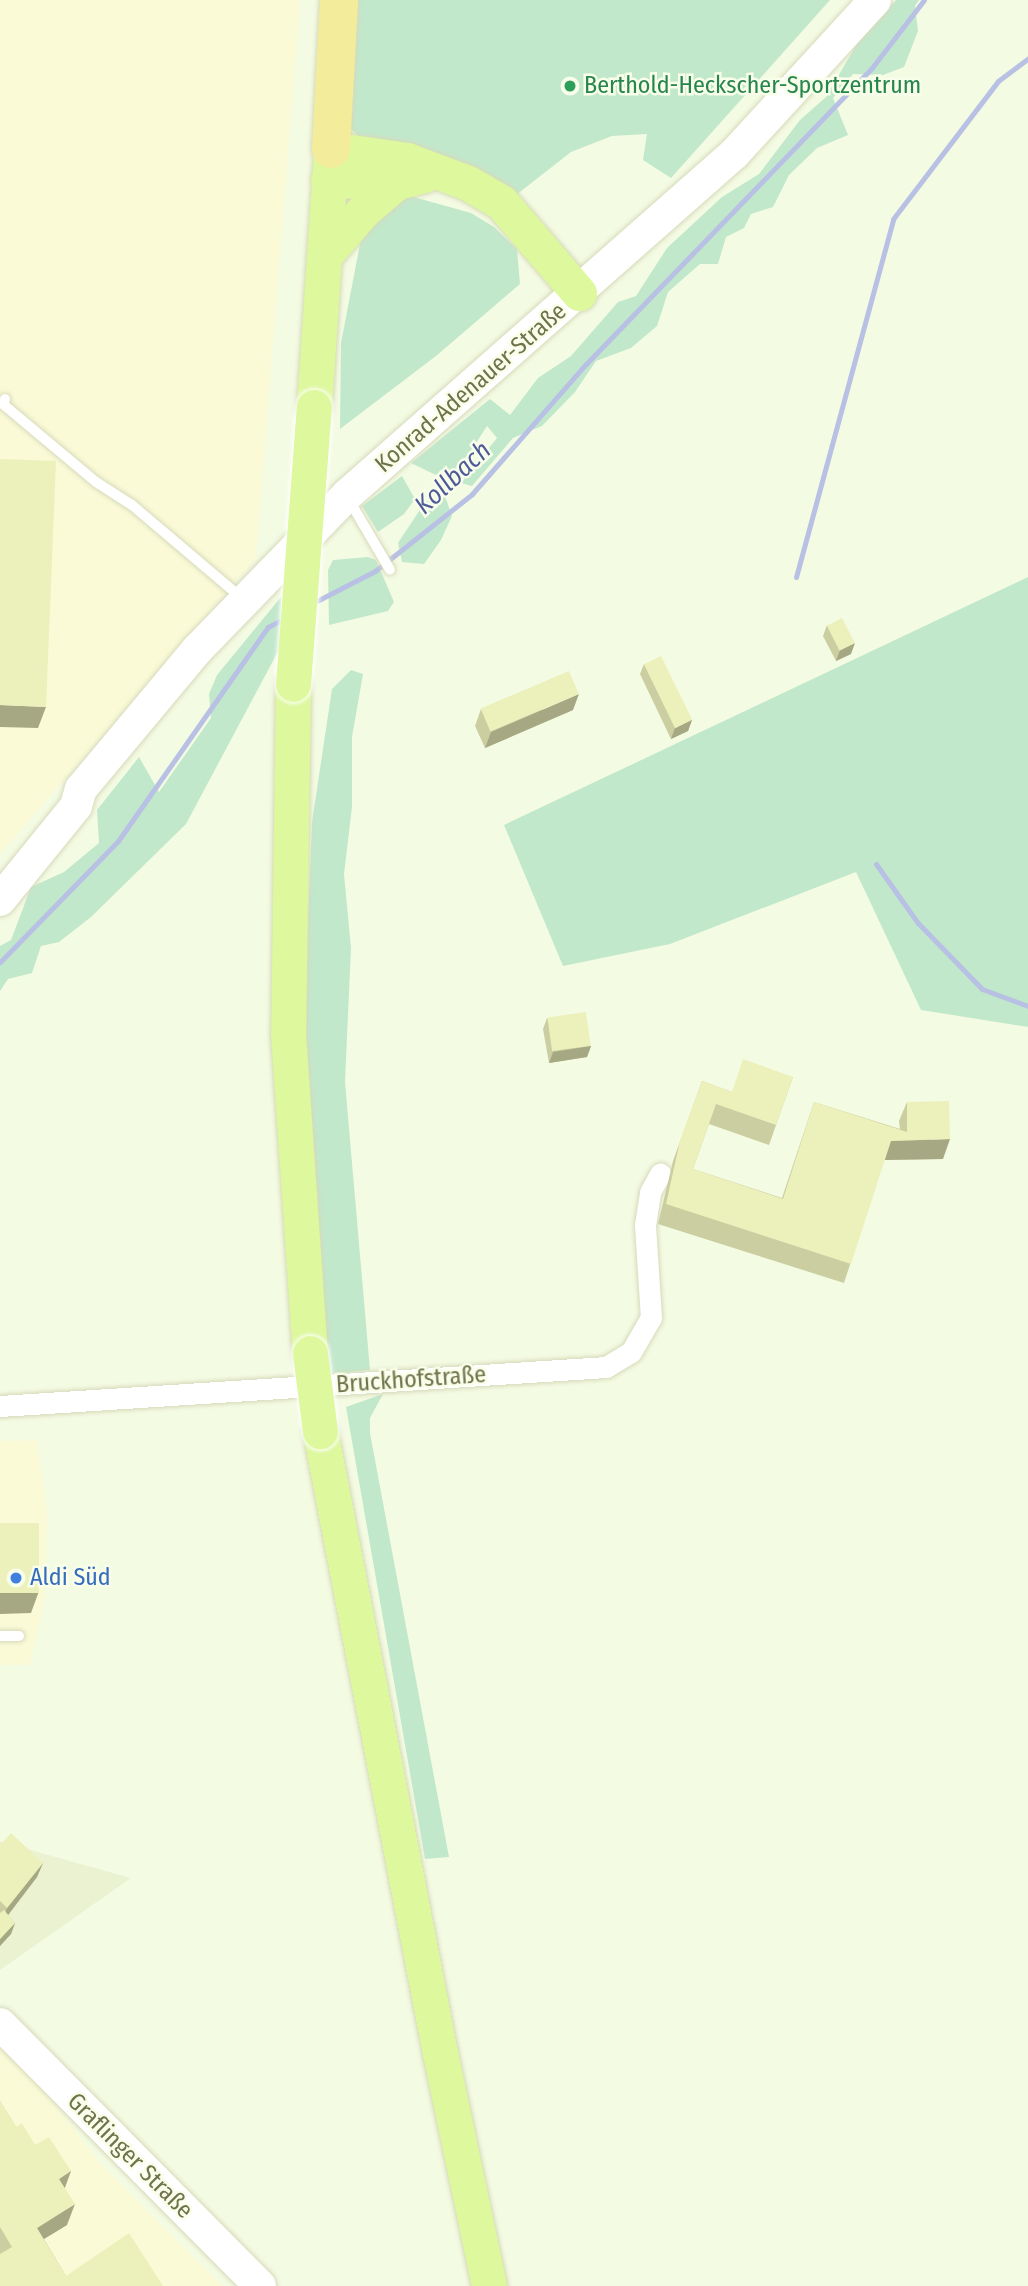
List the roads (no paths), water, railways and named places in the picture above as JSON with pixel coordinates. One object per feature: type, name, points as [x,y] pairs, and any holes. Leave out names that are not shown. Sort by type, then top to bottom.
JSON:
[{"type":"highway","points":[[329,165],[340,0]]},
{"type":"main road","points":[[329,165],[407,160],[432,172],[468,183],[501,202],[579,293]]},
{"type":"main road","points":[[329,165],[397,182]]},
{"type":"main road","points":[[329,165],[326,255],[293,684],[288,1033],[310,1353],[320,1431],[429,2002],[489,2286]]},
{"type":"main road","points":[[326,255],[363,211],[397,182],[432,172]]},
{"type":"street","name":"Konrad-Adenauer-Straße","points":[[0,874],[66,797],[81,789],[197,650],[346,495],[579,293],[735,153],[875,0]]},
{"type":"street","name":"Konrad-Adenauer-Straße","points":[[0,900],[76,806],[81,789]]},
{"type":"street","name":"Bruckhofstraße","points":[[0,1406],[606,1367],[631,1352],[651,1318],[645,1225],[650,1192],[660,1174]]},
{"type":"street","name":"Graflinger Straße","points":[[2,2030],[260,2286]]},
{"type":"lane","points":[[5,399],[4,405],[96,482],[132,505],[245,600]]},
{"type":"lane","points":[[346,495],[390,570]]},
{"type":"lane","points":[[0,1636],[19,1636]]},
{"type":"waterway","name":"Kollbach","points":[[311,604],[375,571],[472,494],[586,364],[871,69],[924,0]]},
{"type":"waterway","points":[[796,577],[893,219],[998,81],[1028,58]]},
{"type":"waterway","name":"Kollbach","points":[[0,962],[118,841],[268,627],[287,617]]},
{"type":"waterway","points":[[876,864],[918,923],[982,989],[1028,1006]]},
{"type":"place","name":"Berthold-Heckscher-Sportzentrum","points":[[570,86]]},
{"type":"place","name":"Aldi Süd","points":[[16,1578]]}]
